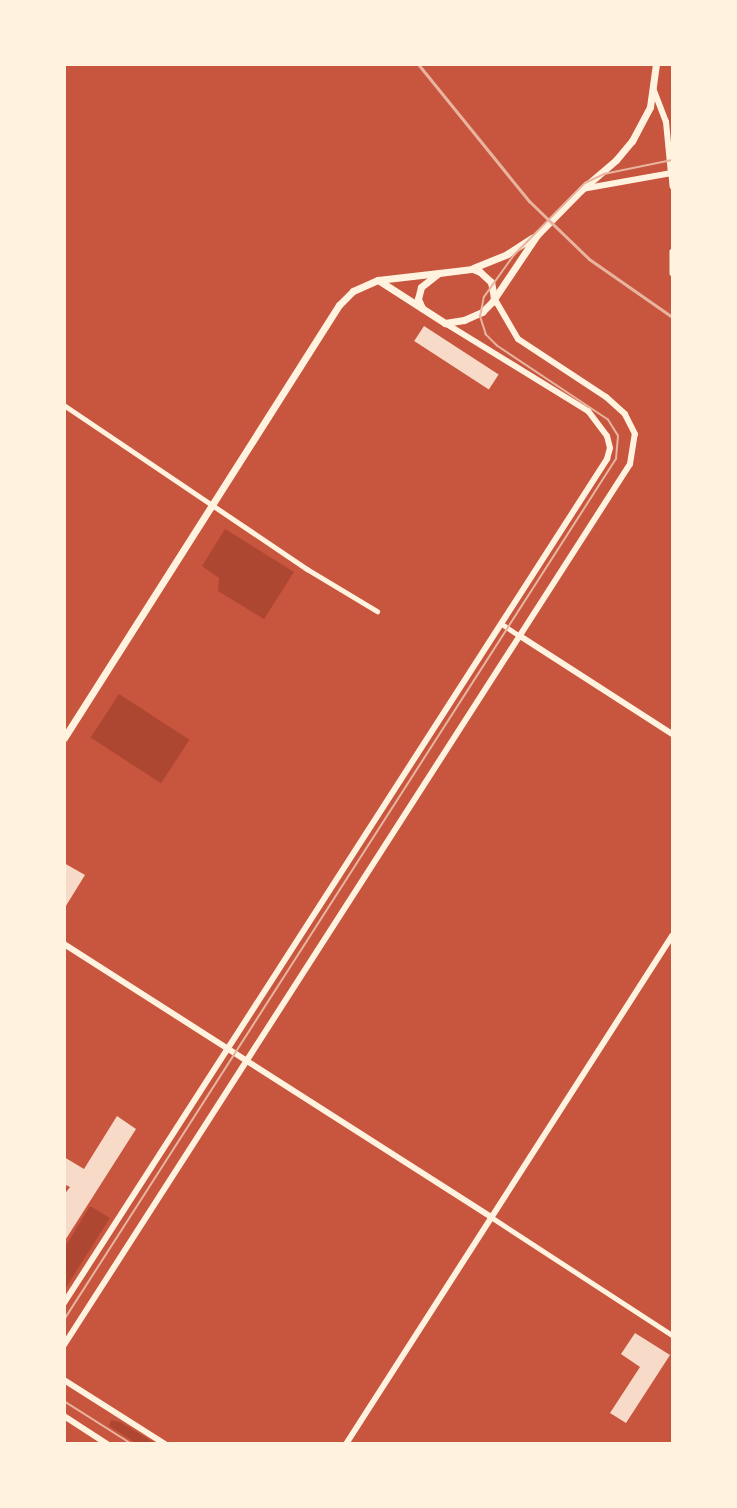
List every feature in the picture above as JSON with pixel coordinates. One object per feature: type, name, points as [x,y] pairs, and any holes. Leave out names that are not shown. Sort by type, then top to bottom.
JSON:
[{"type":"main road","points":[[445,323],[464,320],[482,312],[537,235],[581,189],[616,160],[632,141],[647,114],[656,64]]},
{"type":"main road","points":[[581,189],[672,173],[666,122],[653,88]]},
{"type":"main road","points":[[64,738],[339,305],[353,291],[378,280],[473,269],[507,254],[537,235]]},
{"type":"main road","points":[[64,1344],[630,464],[635,434],[625,414],[606,397],[518,339],[494,298],[489,279],[473,269]]},
{"type":"main road","points":[[422,308],[418,295],[421,287],[439,273]]},
{"type":"main road","points":[[64,1303],[607,459],[609,443],[601,426],[588,411],[378,280]]},
{"type":"main road","points":[[520,636],[672,734]]},
{"type":"main road","points":[[346,1443],[672,936]]},
{"type":"main road","points":[[64,944],[229,1047],[491,1217]]},
{"type":"main road","points":[[65,1381],[165,1443]]},
{"type":"main road","points":[[64,1416],[107,1443]]},
{"type":"street","points":[[672,173],[672,186]]},
{"type":"street","points":[[672,251],[672,273]]},
{"type":"street","points":[[64,405],[307,569],[377,611]]},
{"type":"street","points":[[502,624],[520,636]]},
{"type":"street","points":[[491,1217],[672,1335]]},
{"type":"shaded area","points":[[225,529],[294,572],[264,619],[218,591],[219,578],[202,566]]},
{"type":"shaded area","points":[[119,694],[189,740],[161,783],[91,738]]},
{"type":"shaded area","points":[[90,1206],[110,1218],[65,1289],[65,1247]]},
{"type":"shaded area","points":[[111,1420],[120,1422],[155,1443],[136,1443],[109,1426]]},
{"type":"building","points":[[424,326],[499,374],[489,390],[414,341]]},
{"type":"building","points":[[64,863],[85,875],[64,909]]},
{"type":"building","points":[[117,1116],[136,1129],[64,1242],[64,1195],[70,1187],[64,1184],[64,1157],[84,1169]]},
{"type":"building","points":[[635,1333],[670,1355],[626,1423],[610,1413],[640,1367],[621,1354]]},
{"type":"tram line","points":[[64,1320],[616,459],[618,436],[608,420],[497,346],[486,335],[480,317],[484,297],[514,255],[585,183],[604,174],[672,160]]},
{"type":"tram line","points":[[64,1401],[132,1444]]},
{"type":"railway","points":[[418,64],[529,201],[589,259],[672,317]]}]
